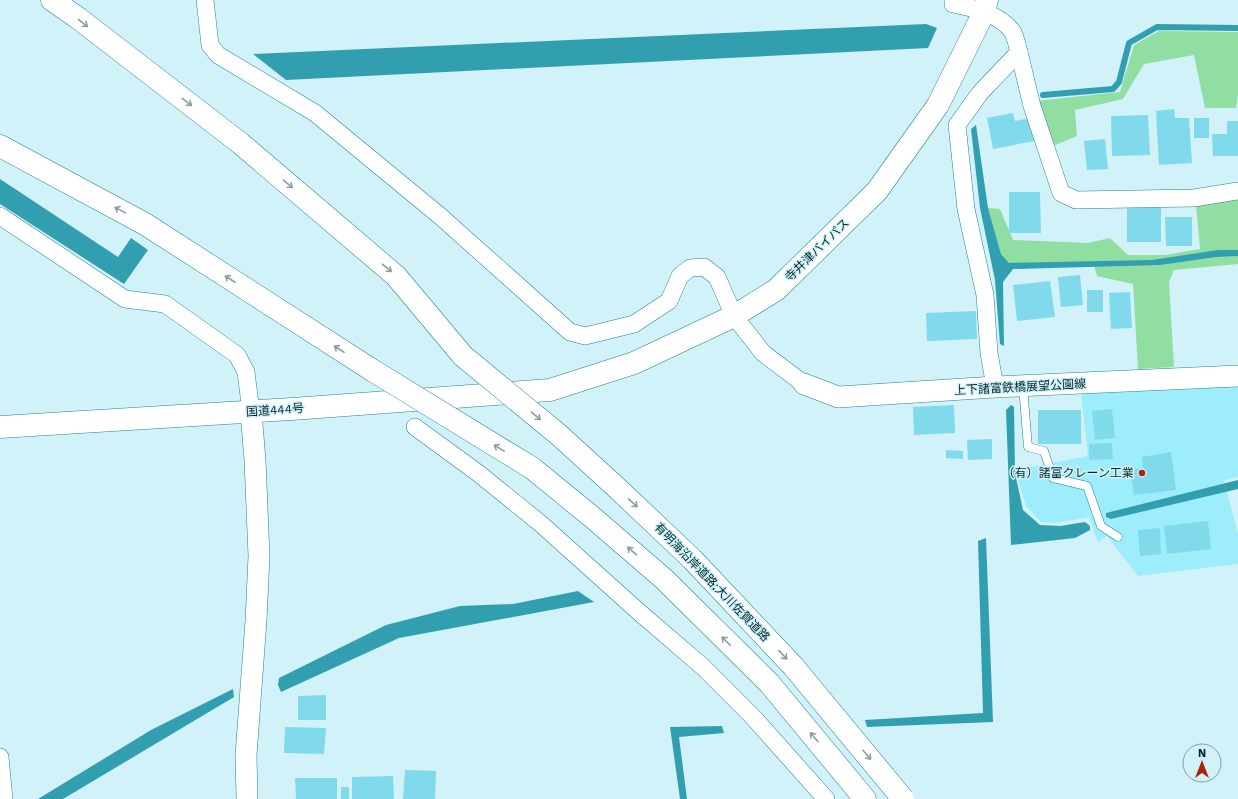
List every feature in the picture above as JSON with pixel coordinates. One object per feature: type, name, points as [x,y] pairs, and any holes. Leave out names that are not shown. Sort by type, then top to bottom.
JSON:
[{"type":"highway","name":"有明海沿岸道路;大川佐賀道路","points":[[52,0],[78,18],[240,143],[396,276],[463,356],[559,435],[692,559],[793,666],[903,799]]},
{"type":"highway","name":"寺井津バイパス","points":[[550,390],[634,363],[734,316],[776,290],[877,191],[938,105],[986,6]]},
{"type":"highway","points":[[0,146],[145,224],[372,370],[532,468],[664,579],[763,677],[865,799]]},
{"type":"highway","name":"国道444号","points":[[0,427],[251,412],[550,390]]},
{"type":"street","points":[[205,0],[210,45],[218,55],[315,113],[440,216],[570,332],[585,336],[634,324],[670,301],[680,276],[690,268],[704,268],[717,277],[734,316],[763,353],[804,384]]},
{"type":"street","points":[[953,0],[953,4],[986,6],[1012,32],[1020,52],[1032,106],[1061,193],[1076,200],[1194,198],[1238,191]]},
{"type":"street","points":[[995,388],[989,353],[985,295],[966,209],[957,125],[980,93],[1020,52]]},
{"type":"street","points":[[0,216],[125,299],[165,304],[237,355],[246,372],[255,460],[259,556],[256,621],[246,755],[247,799]]},
{"type":"street","name":"上下諸富鉄橋展望公園線","points":[[804,384],[838,397],[1023,386],[1238,376]]},
{"type":"street","points":[[415,427],[478,473],[541,524],[703,667],[752,717],[826,799]]},
{"type":"street","points":[[0,757],[4,799]]},
{"type":"lane","points":[[1023,386],[1028,447],[1044,451],[1053,478],[1087,486],[1101,526],[1118,536]]},
{"type":"shaded area","points":[[926,24],[937,28],[928,48],[286,80],[253,54]]},
{"type":"shaded area","points":[[976,125],[988,208],[1001,254],[1009,263],[1152,260],[1218,250],[1238,250],[1238,256],[1216,257],[1160,265],[1013,269],[1003,282],[1004,346],[1000,344],[995,280],[980,208],[971,129]]},
{"type":"shaded area","points":[[0,179],[118,257],[131,238],[148,250],[124,284],[0,204]]},
{"type":"shaded area","points":[[1238,385],[1238,477],[1224,480],[1238,534],[1238,564],[1138,576],[1107,536],[1098,542],[1089,517],[1056,523],[1041,522],[1026,506],[1015,470],[1088,456],[1081,393]]},
{"type":"shaded area","points":[[1011,405],[1014,407],[1015,473],[1023,510],[1040,525],[1060,526],[1085,522],[1090,526],[1090,530],[1075,538],[1011,545],[1006,410]]},
{"type":"shaded area","points":[[1238,480],[1238,489],[1111,519],[1106,517],[1106,513]]},
{"type":"shaded area","points":[[986,538],[993,722],[867,727],[865,720],[983,713],[978,541]]},
{"type":"shaded area","points":[[578,591],[594,602],[399,638],[281,692],[278,685],[279,678],[386,625],[460,606],[513,604]]},
{"type":"shaded area","points":[[233,689],[234,697],[63,799],[38,799],[151,730]]},
{"type":"shaded area","points":[[722,726],[724,733],[679,737],[687,799],[680,799],[670,727]]},
{"type":"green space","points":[[1159,31],[1238,32],[1238,94],[1236,108],[1205,108],[1194,55],[1144,64],[1123,99],[1075,110],[1077,136],[1053,146],[1036,101],[1120,92],[1134,45]]},
{"type":"green space","points":[[1238,199],[1238,264],[1174,270],[1169,282],[1174,367],[1138,369],[1133,284],[1097,276],[1093,262],[1009,263],[1001,254],[988,208],[1000,209],[1013,240],[1088,243],[1110,238],[1128,255],[1165,255],[1200,249],[1196,204]]},
{"type":"building","points":[[1174,109],[1175,118],[1189,118],[1192,163],[1159,165],[1156,111]]},
{"type":"building","points":[[1013,113],[1015,121],[1030,118],[1035,141],[993,149],[987,118]]},
{"type":"building","points":[[1148,115],[1150,155],[1112,156],[1111,116]]},
{"type":"building","points":[[1194,118],[1209,118],[1209,138],[1194,138]]},
{"type":"building","points":[[1227,121],[1238,121],[1238,156],[1213,156],[1212,134],[1227,134]]},
{"type":"building","points":[[1105,139],[1108,169],[1087,170],[1084,141]]},
{"type":"building","points":[[1009,192],[1040,192],[1041,233],[1009,233]]},
{"type":"building","points":[[1127,205],[1161,205],[1161,242],[1127,242]]},
{"type":"building","points":[[1165,217],[1192,217],[1192,246],[1166,246]]},
{"type":"building","points":[[1080,275],[1083,305],[1061,307],[1058,277]]},
{"type":"building","points":[[1050,281],[1055,317],[1017,321],[1013,285]]},
{"type":"building","points":[[1087,290],[1103,290],[1103,312],[1087,312]]},
{"type":"building","points":[[1130,292],[1132,328],[1111,329],[1109,293]]},
{"type":"building","points":[[976,311],[977,339],[927,341],[926,313]]},
{"type":"building","points":[[954,405],[955,433],[914,435],[913,407]]},
{"type":"building","points":[[1112,409],[1115,438],[1095,440],[1092,411]]},
{"type":"building","points":[[1038,410],[1081,410],[1081,444],[1038,444]]},
{"type":"building","points":[[992,439],[992,459],[968,460],[967,440]]},
{"type":"building","points":[[1112,443],[1113,459],[1089,460],[1089,444]]},
{"type":"building","points":[[946,450],[963,451],[963,459],[946,458]]},
{"type":"building","points":[[1171,452],[1176,490],[1134,495],[1130,470],[1143,468],[1142,457]]},
{"type":"building","points":[[1208,521],[1211,549],[1167,554],[1164,526]]},
{"type":"building","points":[[1160,528],[1161,554],[1140,556],[1138,530]]},
{"type":"building","points":[[326,695],[326,720],[298,720],[298,696]]},
{"type":"building","points":[[285,727],[326,728],[324,754],[284,753]]},
{"type":"building","points":[[405,770],[436,771],[435,799],[403,799]]},
{"type":"building","points":[[393,776],[394,799],[352,799],[352,777]]},
{"type":"building","points":[[295,778],[337,778],[337,799],[296,799]]},
{"type":"building","points":[[341,787],[349,787],[349,799],[341,799]]},
{"type":"waterway","points":[[1043,95],[1113,89],[1119,82],[1129,43],[1157,27],[1238,28]]},
{"type":"place","name":"（有）諸富クレーン工業","points":[[1142,473]]}]
